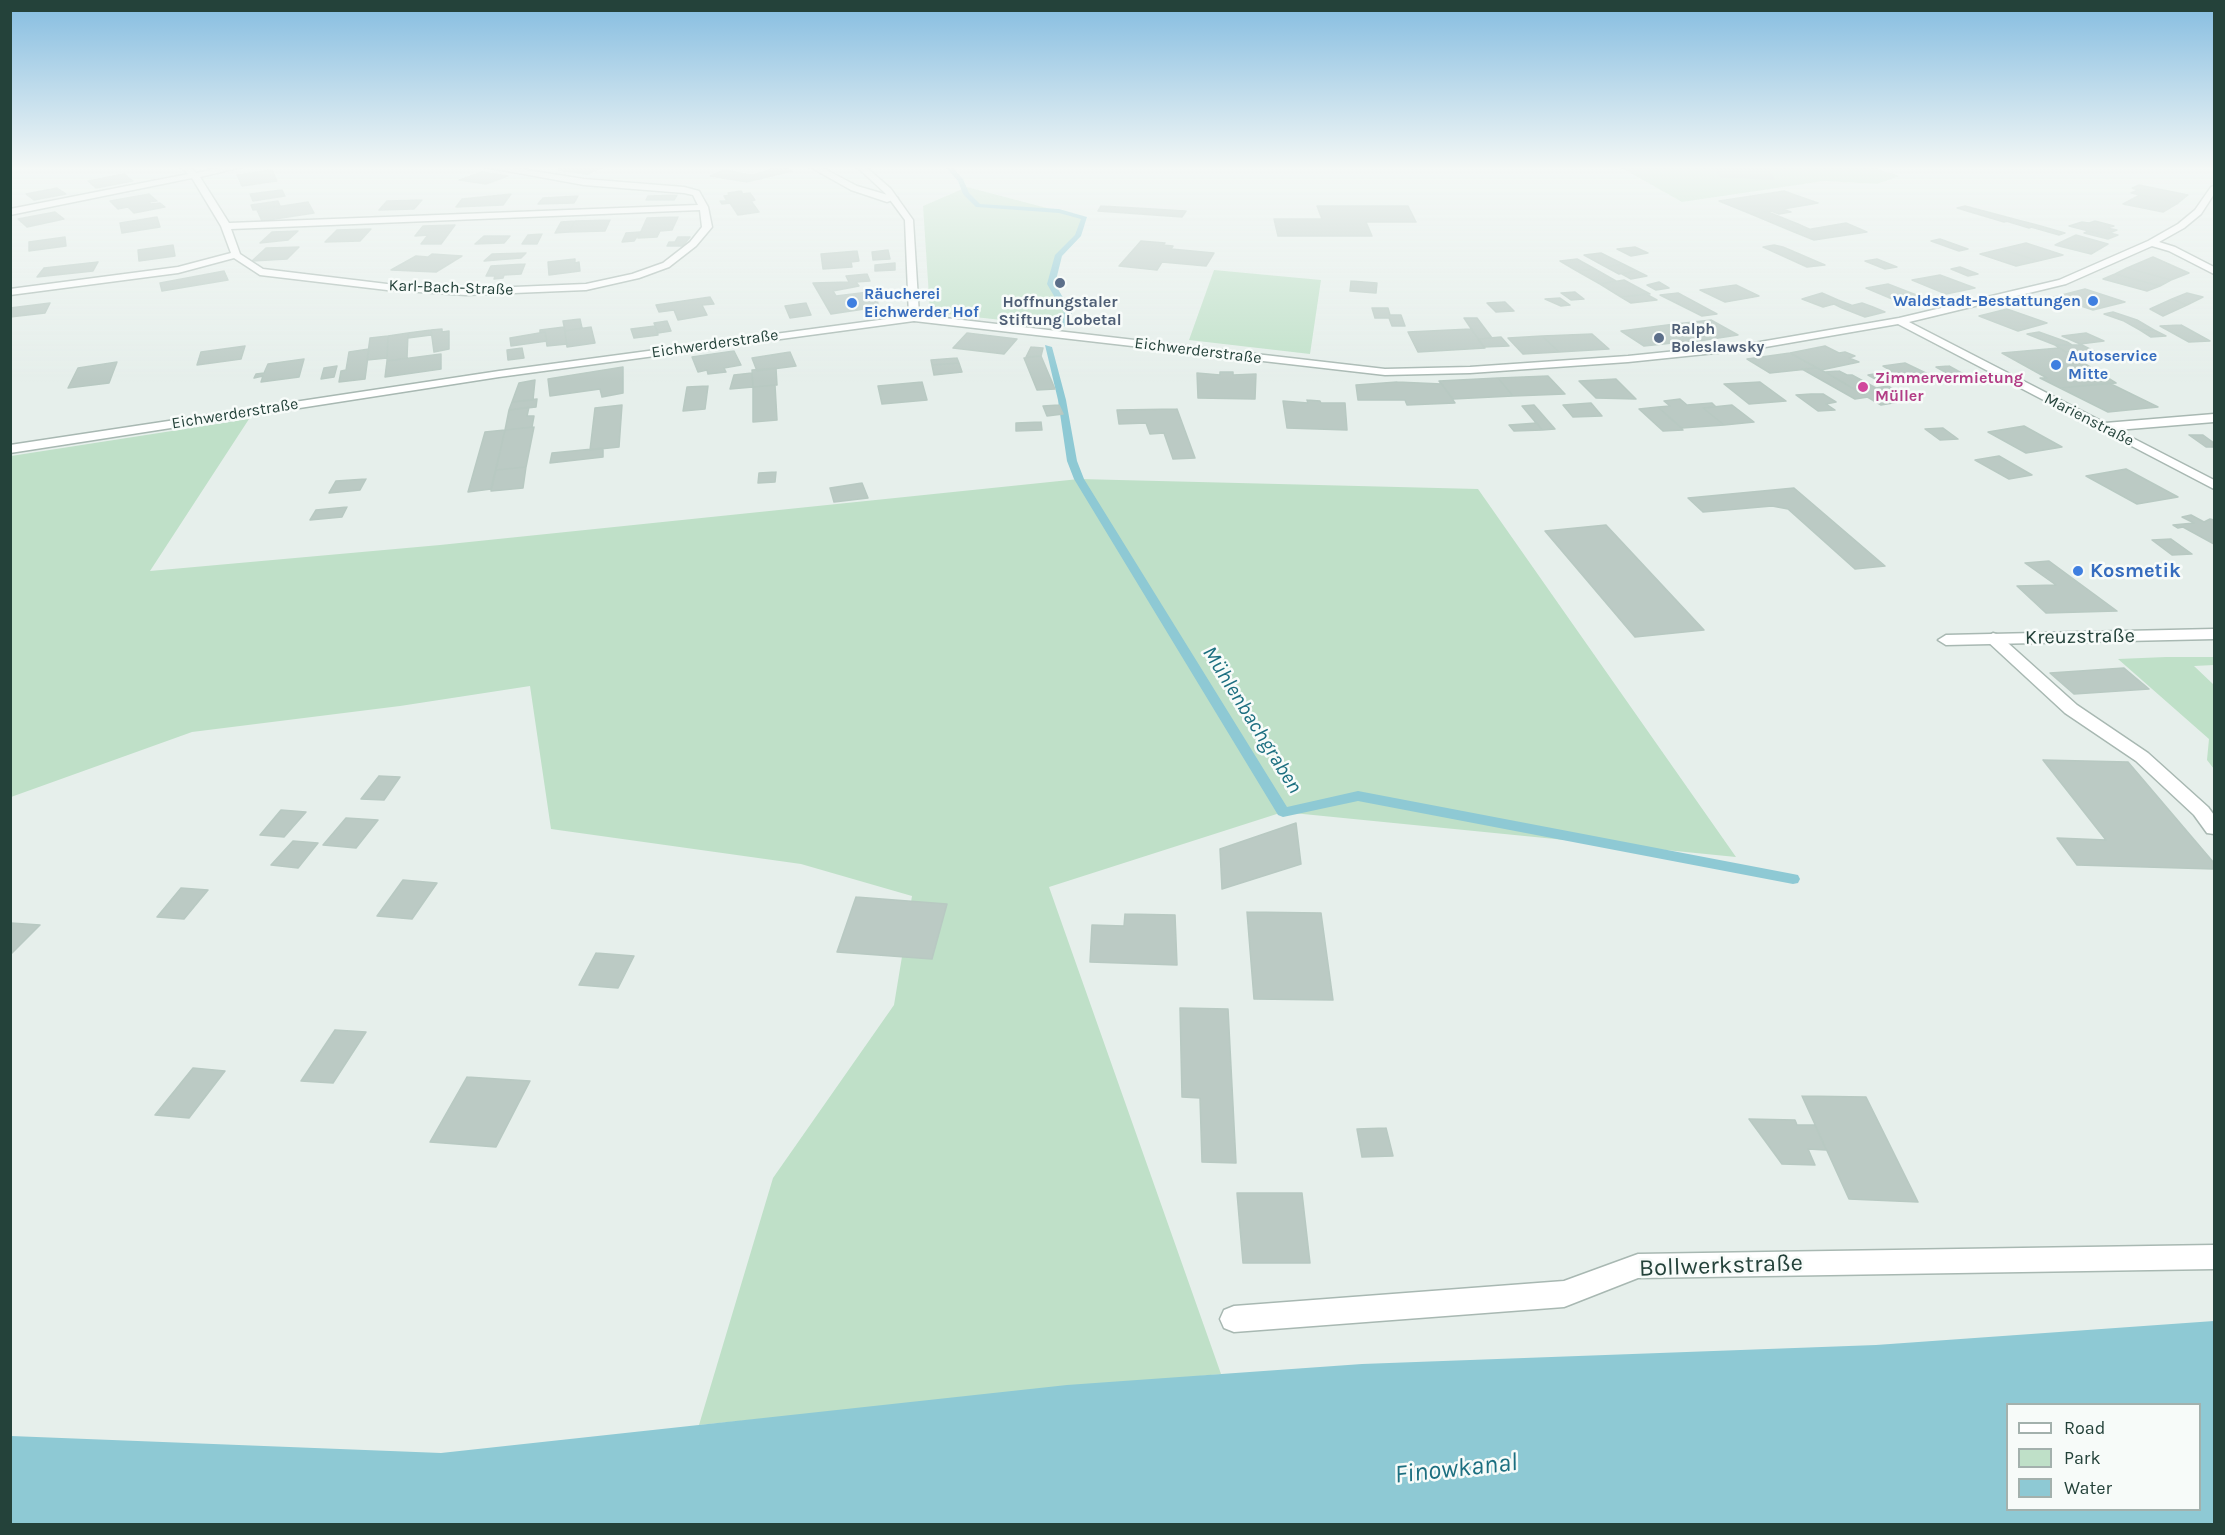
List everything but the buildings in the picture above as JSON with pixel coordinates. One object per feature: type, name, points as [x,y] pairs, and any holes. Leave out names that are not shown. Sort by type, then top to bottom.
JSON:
[{"type":"street","points":[[10,291],[92,283],[178,270],[236,255],[230,239]]},
{"type":"street","name":"Karl-Bach-Straße","points":[[236,255],[260,272],[432,290],[523,291],[586,287],[635,276],[666,266],[697,239]]},
{"type":"street","points":[[910,239],[914,318]]},
{"type":"street","name":"Eichwerderstraße","points":[[10,449],[499,374],[914,318],[1385,372],[1470,370],[1628,359],[1754,346],[1899,321],[2062,282],[2159,239]]},
{"type":"street","points":[[2151,243],[2172,249],[2214,271]]},
{"type":"street","name":"Marienstraße","points":[[1899,321],[2214,485]]},
{"type":"street","points":[[2103,427],[2214,418]]},
{"type":"street","name":"Kreuzstraße","points":[[1946,640],[2214,634]]},
{"type":"street","points":[[1993,638],[2071,709],[2142,757],[2201,811],[2214,828]]},
{"type":"street","name":"Bollwerkstraße","points":[[1234,1319],[1564,1294],[1638,1266],[2214,1257]]},
{"type":"green space","points":[[925,239],[1075,239],[1059,255],[1051,284],[1068,313],[1055,326],[930,312]]},
{"type":"green space","points":[[1214,270],[1321,280],[1310,354],[1189,340]]},
{"type":"green space","points":[[249,419],[150,571],[440,545],[1079,479],[1478,489],[1736,857],[1283,812],[1049,887],[1221,1374],[699,1425],[773,1178],[894,1005],[912,896],[801,864],[551,829],[530,686],[400,706],[192,732],[11,797],[11,456]]},
{"type":"green space","points":[[2214,657],[2214,665],[2194,666],[2214,685],[2214,769],[2207,760],[2209,739],[2118,659]]},
{"type":"water","name":"Finowkanal","points":[[2214,1321],[2214,1524],[11,1524],[11,1436],[441,1453],[1067,1385],[1362,1364],[1876,1345]]},
{"type":"waterway","name":"Mühlenbachgraben","points":[[1061,325],[1068,313],[1051,284],[1059,255],[1075,239]]},
{"type":"waterway","name":"Mühlenbachgraben","points":[[1048,347],[1062,400],[1072,461],[1079,479],[1283,812],[1358,796],[1793,879]]},
{"type":"place","name":"Hoffnungstaler Stiftung Lobetal","points":[[1060,283]]},
{"type":"place","name":"Waldstadt-Bestattungen","points":[[2093,301]]},
{"type":"place","name":"Räucherei Eichwerder Hof","points":[[852,303]]},
{"type":"place","name":"Ralph Boleslawsky","points":[[1659,338]]},
{"type":"place","name":"Autoservice Mitte","points":[[2056,365]]},
{"type":"place","name":"Zimmervermietung Müller","points":[[1863,387]]},
{"type":"place","name":"Kosmetik","points":[[2078,571]]}]
